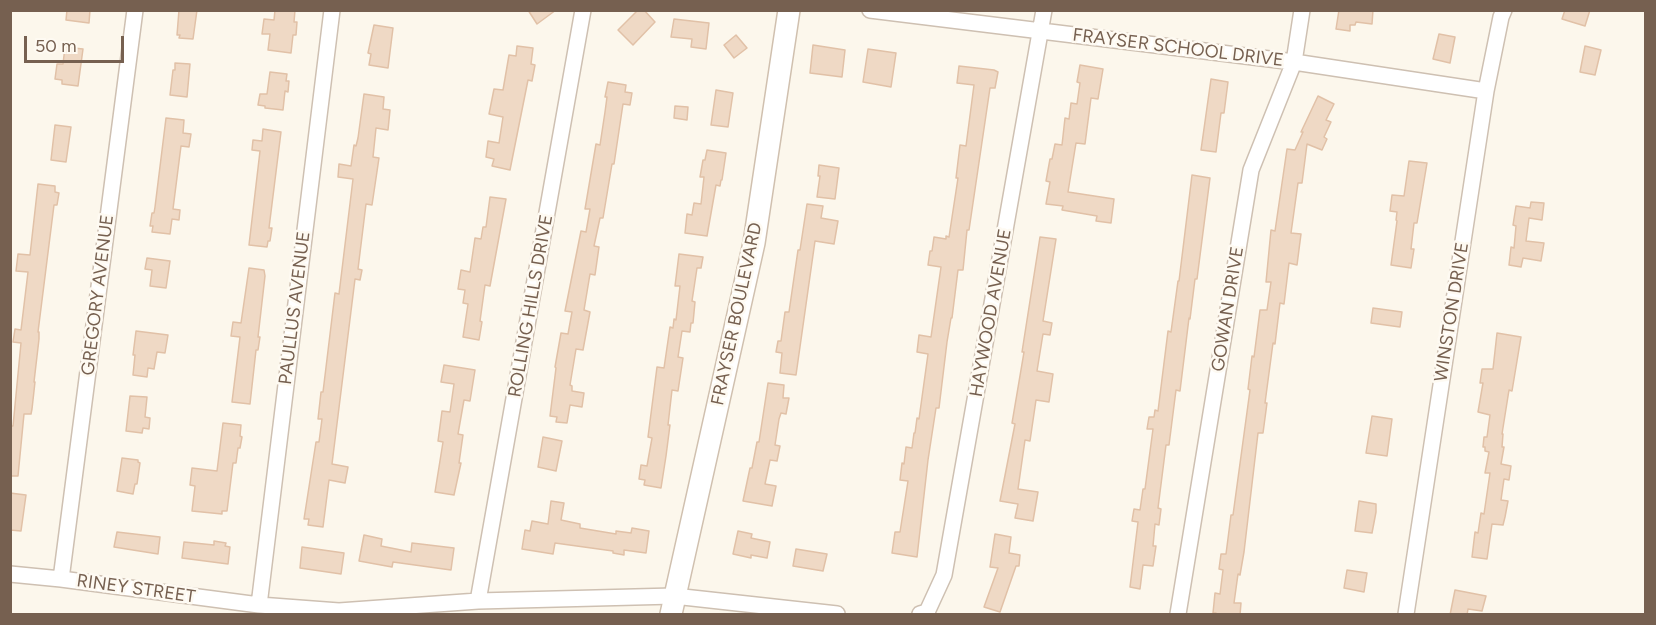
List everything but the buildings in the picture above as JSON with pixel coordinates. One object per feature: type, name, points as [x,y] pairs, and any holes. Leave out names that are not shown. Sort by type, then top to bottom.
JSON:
[{"type":"main road","name":"FRAYSER BOULEVARD","points":[[672,605],[754,243],[789,10]]},
{"type":"street","name":"GREGORY AVENUE","points":[[61,579],[135,10]]},
{"type":"street","name":"PAULLUS AVENUE","points":[[259,605],[332,10]]},
{"type":"street","name":"ROLLING HILLS DRIVE","points":[[478,601],[583,10]]},
{"type":"street","name":"FRAYSER SCHOOL DRIVE","points":[[870,10],[1294,62],[1486,91]]},
{"type":"street","name":"HAYWOOD AVENUE","points":[[923,614],[944,575],[1044,10]]},
{"type":"street","name":"GOWAN DRIVE","points":[[1178,615],[1251,170],[1294,62],[1302,10]]},
{"type":"street","name":"WINSTON DRIVE","points":[[1406,615],[1486,91],[1504,10]]},
{"type":"street","name":"RINEY STREET","points":[[10,574],[259,605],[339,611],[478,601],[672,605],[837,615]]}]
